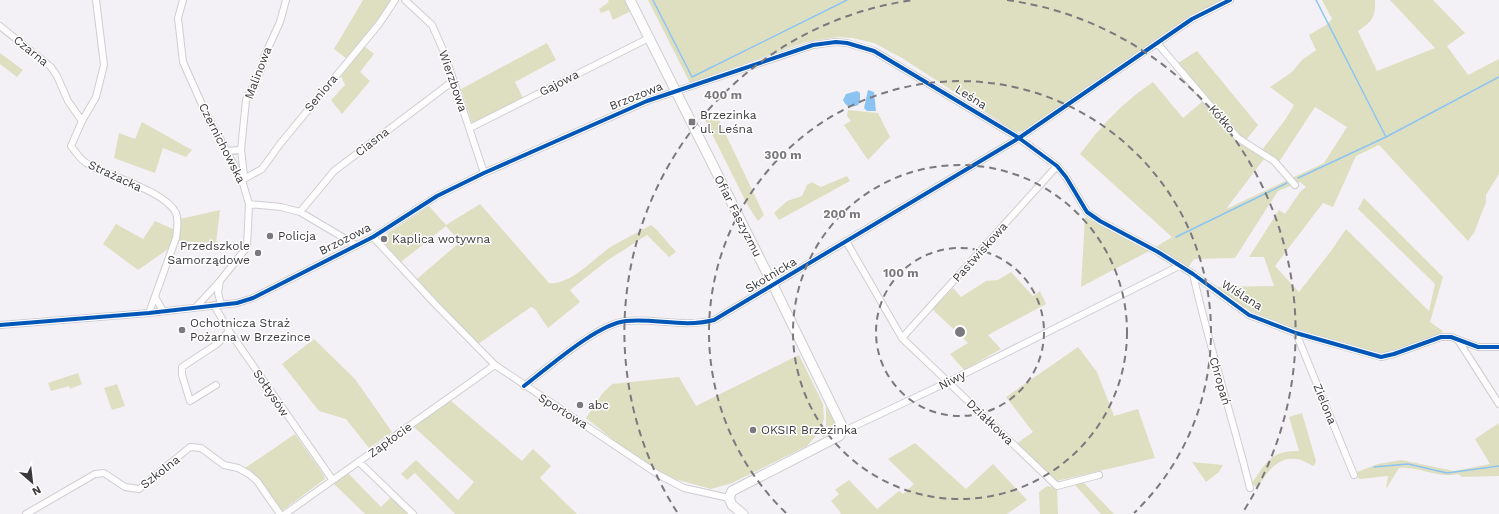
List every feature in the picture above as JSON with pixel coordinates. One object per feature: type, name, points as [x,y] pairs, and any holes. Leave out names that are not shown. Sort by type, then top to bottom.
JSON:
[{"type":"street","name":"Strażacka","points":[[96,0],[104,65],[96,97],[82,121],[71,146],[78,156],[87,164],[148,191],[170,205],[175,212],[178,226],[176,238],[149,312]]},
{"type":"street","name":"Czernichowska","points":[[183,0],[178,18],[183,62],[204,109],[242,180],[249,204],[247,247],[220,281],[197,306]]},
{"type":"street","name":"Malinowa","points":[[242,180],[244,176],[241,150],[246,100],[260,73],[264,56],[280,22],[286,0]]},
{"type":"street","name":"Seniora","points":[[242,180],[262,169],[280,144],[379,24],[395,0]]},
{"type":"street","name":"Wierzbowa","points":[[405,0],[432,24],[470,128],[484,173]]},
{"type":"street","name":"Ofiar Faszyzmu","points":[[630,0],[774,285],[840,421],[842,432]]},
{"type":"street","points":[[1018,138],[1192,19],[1230,0]]},
{"type":"street","name":"Czarna","points":[[0,26],[51,67],[57,76],[68,101],[82,121]]},
{"type":"street","name":"Gajowa","points":[[470,128],[649,38]]},
{"type":"street","name":"Leśna","points":[[676,91],[813,45],[836,42],[847,43],[866,47],[889,59],[1018,138]]},
{"type":"street","name":"Kółko","points":[[1157,44],[1238,138],[1274,161],[1295,185]]},
{"type":"street","name":"Ciasna","points":[[300,212],[334,172],[453,81]]},
{"type":"street","name":"Brzozowa","points":[[0,325],[163,311],[221,304],[253,298],[373,237],[437,196],[484,173],[647,101],[676,91]]},
{"type":"street","name":"Wiślana","points":[[1018,138],[1057,166],[1087,212],[1100,222],[1192,274],[1249,315],[1296,333],[1381,357],[1394,354],[1441,337],[1458,340],[1478,347],[1499,347]]},
{"type":"street","name":"Skotnicka","points":[[524,386],[602,328],[626,321],[697,324],[714,320],[1018,138]]},
{"type":"street","points":[[226,150],[241,150]]},
{"type":"street","name":"Pastwiskowa","points":[[902,338],[1057,166]]},
{"type":"street","points":[[249,204],[281,207],[300,212],[356,245]]},
{"type":"street","name":"Sportowa","points":[[373,237],[495,365],[524,386],[606,438],[635,461],[659,475],[684,488],[729,498]]},
{"type":"street","name":"Działkowa","points":[[846,241],[902,338],[1057,486],[1099,475]]},
{"type":"street","name":"Niwy","points":[[729,498],[732,492],[737,488],[842,432],[948,382],[1179,266]]},
{"type":"street","name":"Chropań","points":[[1192,274],[1206,333],[1223,394],[1237,434],[1250,488]]},
{"type":"street","points":[[220,281],[218,293],[221,304]]},
{"type":"street","points":[[155,297],[163,311]]},
{"type":"street","name":"Sołtysów","points":[[214,305],[229,331],[332,479]]},
{"type":"street","points":[[216,385],[190,401],[182,375],[182,367],[216,344],[229,331]]},
{"type":"street","name":"Zielona","points":[[1296,333],[1354,475]]},
{"type":"street","points":[[1458,340],[1499,404]]},
{"type":"street","name":"Zapłocie","points":[[284,514],[495,365]]},
{"type":"street","name":"Szkolna","points":[[26,514],[95,474],[104,473],[125,487],[138,490],[190,447],[195,447],[200,448],[224,465],[238,468],[249,474],[257,481],[280,514]]},
{"type":"street","points":[[359,462],[413,514]]},
{"type":"street","points":[[729,498],[732,506],[743,514]]},
{"type":"green space","points":[[363,0],[392,0],[379,21],[347,59],[334,49]]},
{"type":"green space","points":[[608,0],[625,0],[631,11],[613,20],[609,10],[601,13],[599,9],[609,2]]},
{"type":"green space","points":[[648,0],[1222,0],[1195,14],[1023,131],[1016,132],[902,58],[874,43],[852,38],[838,37],[806,42],[690,83]]},
{"type":"green space","points":[[1322,0],[1375,0],[1374,15],[1367,25],[1358,31],[1377,71],[1435,48],[1390,0],[1433,0],[1465,33],[1447,46],[1468,75],[1499,59],[1499,174],[1486,195],[1486,202],[1474,233],[1468,241],[1379,145],[1356,156],[1333,207],[1323,203],[1275,266],[1299,292],[1346,229],[1429,311],[1435,284],[1358,209],[1364,198],[1443,277],[1430,322],[1443,331],[1439,334],[1381,355],[1295,329],[1251,311],[1215,287],[1274,286],[1264,257],[1249,257],[1279,210],[1285,214],[1300,192],[1306,187],[1300,182],[1278,191],[1235,258],[1194,259],[1188,268],[1154,248],[1172,237],[1080,154],[1122,106],[1153,82],[1183,118],[1203,101],[1236,139],[1264,159],[1226,209],[1324,163],[1347,127],[1315,107],[1279,162],[1262,150],[1285,120],[1294,105],[1270,87],[1292,72],[1302,60],[1316,50],[1309,35],[1326,25],[1332,19]]},
{"type":"green space","points":[[547,43],[556,60],[515,82],[523,98],[472,123],[461,89]]},
{"type":"green space","points":[[364,46],[374,54],[360,72],[370,81],[342,114],[331,100],[345,85],[340,74]]},
{"type":"green space","points":[[1197,51],[1258,125],[1246,140],[1238,135],[1178,63]]},
{"type":"green space","points":[[0,53],[23,70],[17,77],[0,64]]},
{"type":"green space","points":[[848,110],[878,113],[890,137],[868,160],[844,125],[851,121],[847,116]]},
{"type":"green space","points":[[718,118],[764,215],[758,221],[748,206],[705,120]]},
{"type":"green space","points":[[142,122],[192,150],[186,157],[163,148],[155,173],[114,158],[119,133],[135,139]]},
{"type":"green space","points":[[847,176],[850,181],[779,220],[774,213],[787,201],[802,196],[807,185],[812,182],[821,187]]},
{"type":"green space","points":[[480,204],[549,283],[557,283],[574,276],[612,246],[651,225],[676,252],[669,257],[647,235],[608,260],[570,290],[580,302],[548,328],[535,309],[531,307],[478,344],[417,279],[460,242],[446,226],[401,262],[386,245],[388,233],[429,206],[446,225]]},
{"type":"green space","points":[[220,210],[216,243],[177,241],[180,219]]},
{"type":"green space","points":[[1085,217],[1149,251],[1081,287]]},
{"type":"green space","points":[[155,221],[175,230],[171,247],[138,270],[103,244],[116,224],[143,239]]},
{"type":"green space","points":[[1011,272],[1033,296],[1040,291],[1046,304],[988,335],[1001,349],[964,370],[950,354],[968,343],[932,309],[953,288],[961,297],[986,281],[998,280]]},
{"type":"green space","points":[[314,339],[355,379],[392,432],[369,448],[346,419],[319,411],[282,364]]},
{"type":"green space","points":[[1078,347],[1097,372],[1114,416],[1138,409],[1155,458],[1057,481],[1016,444],[1033,432],[1006,397]]},
{"type":"green space","points":[[799,355],[823,404],[824,419],[820,431],[807,446],[732,483],[711,489],[671,478],[636,458],[586,418],[602,394],[612,384],[679,377],[696,406]]},
{"type":"green space","points":[[78,373],[82,384],[70,389],[69,386],[51,391],[48,383]]},
{"type":"green space","points":[[117,384],[125,406],[112,410],[104,388]]},
{"type":"green space","points":[[450,400],[522,461],[533,449],[551,466],[540,478],[577,514],[455,514],[415,473],[407,480],[401,474],[416,460],[458,500],[474,482],[414,427]]},
{"type":"green space","points":[[826,404],[836,424],[829,433],[822,438],[826,427]]},
{"type":"green space","points":[[1302,413],[1316,461],[1314,466],[1298,459],[1283,460],[1272,468],[1257,488],[1252,483],[1266,463],[1276,455],[1290,451],[1299,451],[1289,417]]},
{"type":"green space","points":[[1499,423],[1499,476],[1462,477],[1458,474],[1443,475],[1414,469],[1399,468],[1386,489],[1388,476],[1359,479],[1357,472],[1378,464],[1401,460],[1454,471],[1490,464],[1475,439]]},
{"type":"green space","points":[[295,434],[324,475],[325,479],[283,510],[280,509],[262,484],[245,468]]},
{"type":"green space","points":[[915,443],[966,489],[993,464],[1027,500],[1007,514],[840,514],[841,513],[831,501],[839,494],[835,490],[849,480],[877,509],[899,491],[903,494],[914,484],[888,459]]},
{"type":"green space","points":[[1192,462],[1223,465],[1219,472],[1206,482]]},
{"type":"green space","points":[[348,473],[381,507],[392,496],[410,514],[365,514],[332,482]]},
{"type":"green space","points":[[1083,482],[1114,514],[1101,514],[1075,485]]},
{"type":"green space","points":[[1047,486],[1057,488],[1058,514],[1040,514],[1039,492]]},
{"type":"water","points":[[868,90],[874,92],[876,111],[867,111],[864,108]]},
{"type":"water","points":[[857,91],[860,93],[860,102],[858,105],[851,107],[847,105],[843,100],[846,94]]},
{"type":"waterway","points":[[653,0],[692,77],[847,0]]},
{"type":"waterway","points":[[1316,0],[1386,137]]},
{"type":"waterway","points":[[1298,178],[1386,137],[1499,77]]},
{"type":"waterway","points":[[1176,237],[1287,183]]},
{"type":"waterway","points":[[1374,467],[1408,464],[1447,473],[1499,466]]},
{"type":"cycle path","points":[[0,325],[149,313],[237,303],[253,298],[373,237],[437,196],[484,173],[647,101],[813,45],[836,42],[847,43],[874,51],[1019,138],[1192,19],[1230,0]]},
{"type":"cycle path","points":[[524,386],[588,338],[614,324],[637,320],[680,323],[714,320],[1019,138],[1057,166],[1066,177],[1087,212],[1100,221],[1158,252],[1193,274],[1249,315],[1296,333],[1381,357],[1394,354],[1441,337],[1451,337],[1478,347],[1499,347]]},
{"type":"place","name":"Brzezinka ul. Leśna","points":[[692,122]]},
{"type":"place","name":"Policja","points":[[270,236]]},
{"type":"place","name":"Kaplica wotywna","points":[[384,239]]},
{"type":"place","name":"Przedszkole Samorządowe","points":[[258,253]]},
{"type":"place","name":"Ochotnicza Straż Pożarna w Brzezince","points":[[182,330]]},
{"type":"place","name":"abc","points":[[580,405]]},
{"type":"place","name":"OKSIR Brzezinka","points":[[753,430]]}]
